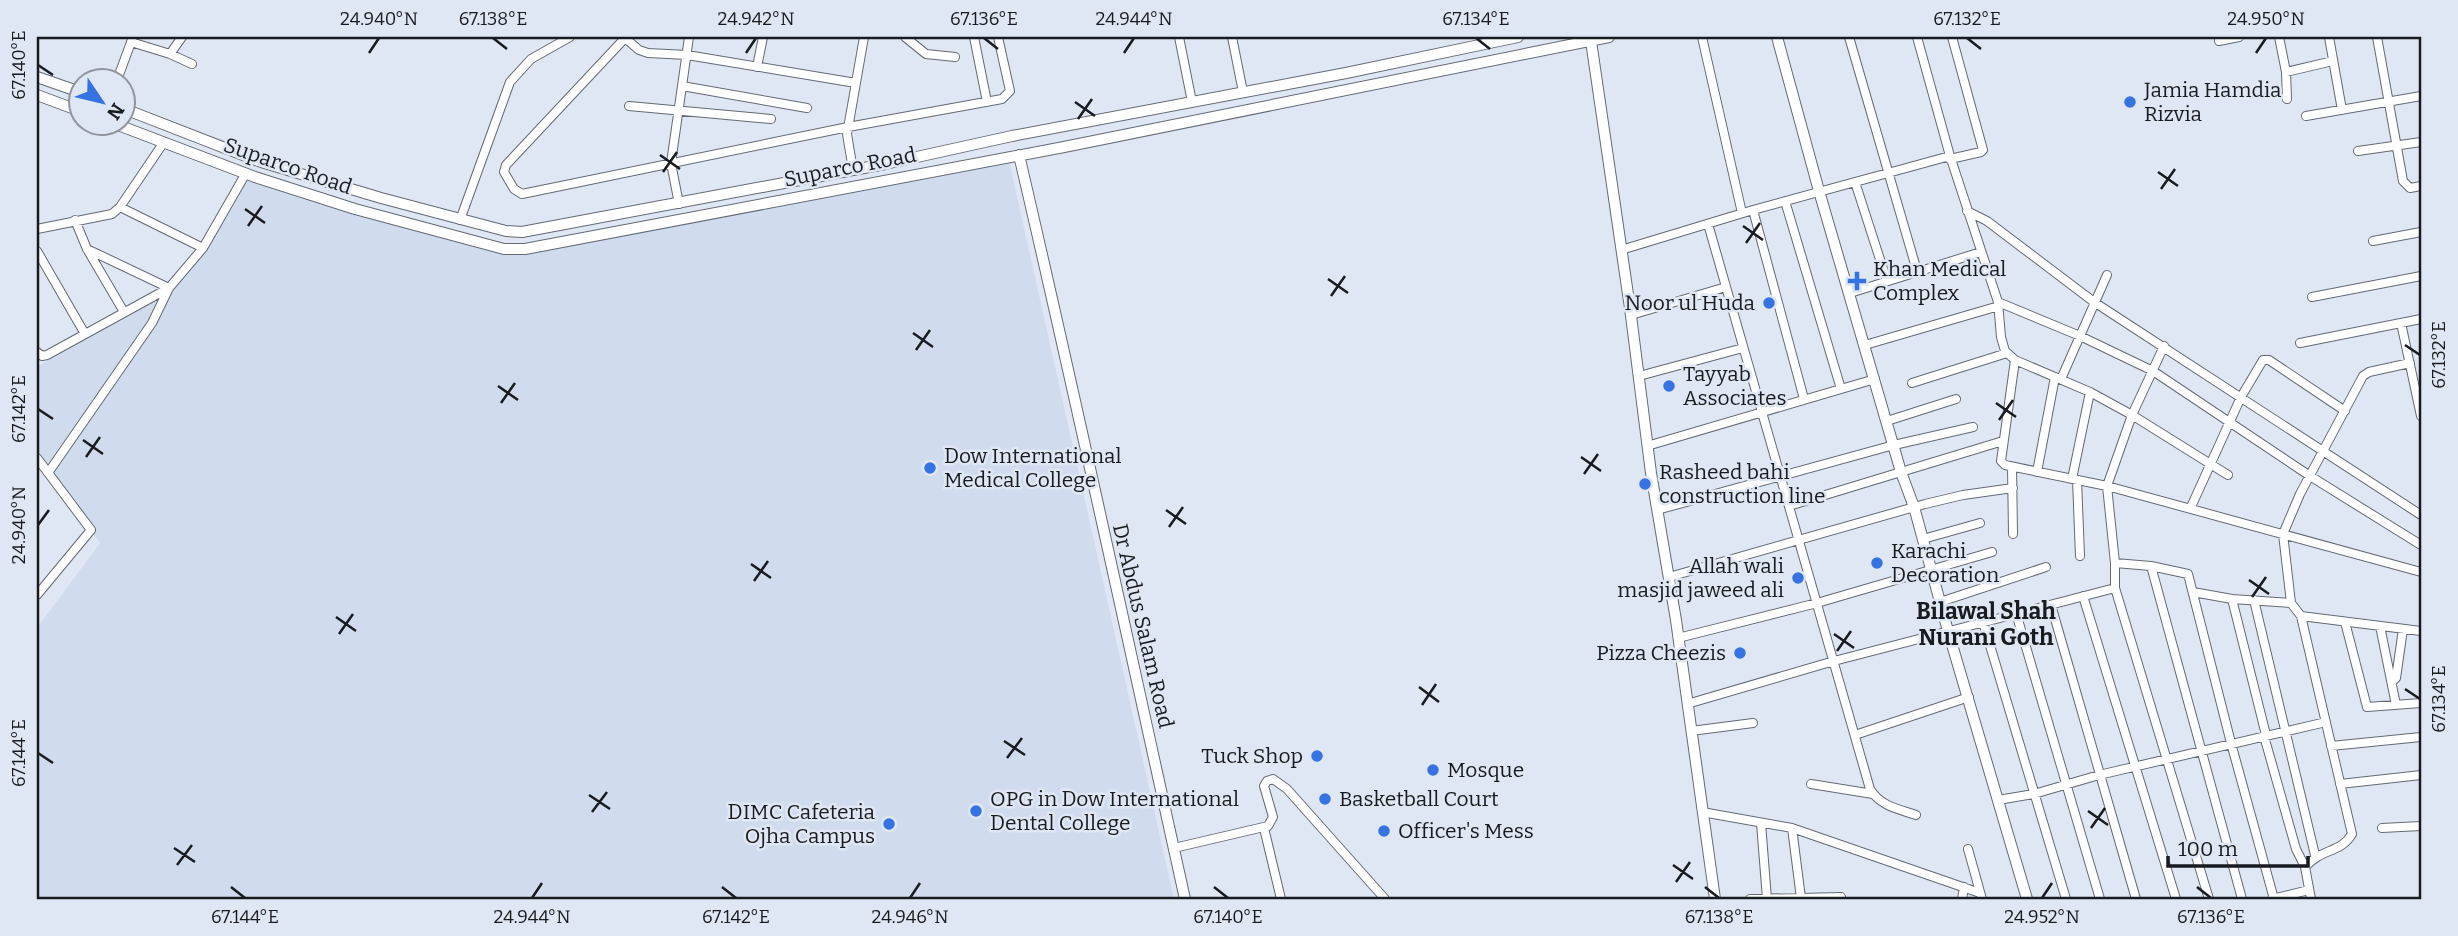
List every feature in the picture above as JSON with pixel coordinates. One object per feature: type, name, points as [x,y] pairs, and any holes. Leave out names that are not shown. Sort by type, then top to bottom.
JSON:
[{"type":"main road","name":"Suparco Road","points":[[136,114],[261,162],[460,220],[522,232],[885,164],[1012,136],[1346,73],[1518,37]]},
{"type":"main road","name":"Suparco Road","points":[[136,132],[250,175],[355,209],[504,249],[525,249],[1019,155],[1609,37]]},
{"type":"main road","points":[[1777,37],[1819,191],[2027,899]]},
{"type":"main road","points":[[1591,41],[1647,446],[1678,638],[1715,899]]},
{"type":"main road","points":[[1346,73],[1350,89]]},
{"type":"main road","points":[[37,76],[66,87]]},
{"type":"main road","points":[[37,95],[66,106]]},
{"type":"main road","points":[[232,168],[239,154]]},
{"type":"main road","name":"Dr Abdus Salam Road","points":[[1019,155],[1084,435],[1104,542],[1185,899]]},
{"type":"main road","points":[[250,175],[261,162]]},
{"type":"main road","points":[[885,164],[888,179]]},
{"type":"street","points":[[170,54],[182,37]]},
{"type":"street","points":[[460,220],[510,82],[531,59],[570,37]]},
{"type":"street","points":[[856,83],[687,55],[648,53],[639,50],[625,37],[506,165],[504,172],[514,189],[522,194],[848,127],[1002,99],[1010,91],[998,37]]},
{"type":"street","points":[[679,204],[671,163],[689,37]]},
{"type":"street","points":[[757,67],[763,37]]},
{"type":"street","points":[[852,170],[848,127],[864,37]]},
{"type":"street","points":[[905,37],[926,54],[955,57]]},
{"type":"street","points":[[974,37],[987,102]]},
{"type":"street","points":[[1179,37],[1192,102]]},
{"type":"street","points":[[1231,37],[1243,92]]},
{"type":"street","points":[[1702,37],[1742,214]]},
{"type":"street","points":[[1849,37],[1917,271]]},
{"type":"street","points":[[1917,37],[1950,157],[1999,304],[2001,337],[2007,354],[2015,360],[2090,392],[2228,475]]},
{"type":"street","points":[[1621,250],[1819,191],[1950,157],[1981,152],[1983,150],[1952,37]]},
{"type":"street","points":[[2219,41],[2239,37]]},
{"type":"street","points":[[2279,37],[2286,72],[2287,99]]},
{"type":"street","points":[[2329,37],[2342,110]]},
{"type":"street","points":[[2377,37],[2405,184],[2410,188],[2421,186]]},
{"type":"street","points":[[122,66],[132,39],[192,64]]},
{"type":"street","points":[[2286,72],[2333,61]]},
{"type":"street","points":[[682,86],[807,108]]},
{"type":"street","points":[[2306,116],[2421,96]]},
{"type":"street","points":[[629,106],[771,119]]},
{"type":"street","points":[[37,229],[112,214],[121,207],[164,142]]},
{"type":"street","points":[[2358,151],[2421,142]]},
{"type":"street","points":[[48,473],[152,323],[169,288],[203,248],[250,175]]},
{"type":"street","points":[[1854,182],[1888,281]]},
{"type":"street","points":[[1785,201],[1841,389]]},
{"type":"street","points":[[121,207],[203,248]]},
{"type":"street","points":[[1753,210],[1804,399]]},
{"type":"street","points":[[1967,211],[1987,221],[2094,302],[2421,515]]},
{"type":"street","points":[[75,220],[87,249],[124,312]]},
{"type":"street","points":[[1708,224],[1873,794],[1884,804],[1916,815]]},
{"type":"street","points":[[2373,241],[2421,232]]},
{"type":"street","points":[[87,249],[169,288]]},
{"type":"street","points":[[37,251],[85,334]]},
{"type":"street","points":[[1850,293],[1981,252]]},
{"type":"street","points":[[2037,472],[2058,378],[2107,275]]},
{"type":"street","points":[[2312,297],[2421,276]]},
{"type":"street","points":[[1631,315],[1726,287]]},
{"type":"street","points":[[37,352],[42,356],[47,355],[169,288]]},
{"type":"street","points":[[1865,345],[1999,304],[2080,336],[2153,371],[2310,476],[2421,545]]},
{"type":"street","points":[[2300,342],[2421,319]]},
{"type":"street","points":[[2401,323],[2421,416]]},
{"type":"street","points":[[2164,346],[2132,415],[2107,486],[2115,588],[2210,899]]},
{"type":"street","points":[[1639,376],[1743,348]]},
{"type":"street","points":[[1912,383],[2007,354]]},
{"type":"street","points":[[2015,360],[2002,463],[2191,507],[2421,572]]},
{"type":"street","points":[[2191,507],[2229,422],[2260,363],[2266,360],[2345,411]]},
{"type":"street","points":[[2305,867],[2315,855],[2347,843],[2352,834],[2301,616],[2291,603],[2283,534],[2310,476],[2363,376],[2369,372],[2410,363]]},
{"type":"street","points":[[1647,446],[1875,379]]},
{"type":"street","points":[[2080,556],[2074,479],[2090,392]]},
{"type":"street","points":[[1887,421],[1956,399]]},
{"type":"street","points":[[1657,510],[1894,445],[1973,427]]},
{"type":"street","points":[[1789,506],[2003,442]]},
{"type":"street","points":[[37,458],[91,530],[37,595]]},
{"type":"street","points":[[2012,467],[2013,534]]},
{"type":"street","points":[[1668,577],[1914,507],[1963,495],[2013,488]]},
{"type":"street","points":[[1923,539],[1980,523]]},
{"type":"street","points":[[1678,638],[1817,603],[1992,552]]},
{"type":"street","points":[[2115,563],[2188,573],[2273,899],[2309,890]]},
{"type":"street","points":[[2151,566],[2242,899]]},
{"type":"street","points":[[1940,602],[2046,567]]},
{"type":"street","points":[[1687,704],[1834,661],[2115,588]]},
{"type":"street","points":[[2193,592],[2232,599],[2291,603]]},
{"type":"street","points":[[2083,596],[2176,899]]},
{"type":"street","points":[[2232,599],[2265,735],[2296,849],[2305,867],[2311,899]]},
{"type":"street","points":[[2254,600],[2315,855]]},
{"type":"street","points":[[2051,605],[2136,899]]},
{"type":"street","points":[[2016,613],[2100,899]]},
{"type":"street","points":[[2301,616],[2421,631]]},
{"type":"street","points":[[1983,622],[2066,899]]},
{"type":"street","points":[[2345,622],[2367,707],[2421,703]]},
{"type":"street","points":[[2380,626],[2396,705]]},
{"type":"street","points":[[2392,682],[2396,678],[2403,629]]},
{"type":"street","points":[[1855,735],[1969,696]]},
{"type":"street","points":[[1998,800],[2034,794],[2167,758],[2326,722]]},
{"type":"street","points":[[1691,731],[1753,723]]},
{"type":"street","points":[[2331,746],[2421,737]]},
{"type":"street","points":[[2340,784],[2421,775]]},
{"type":"street","points":[[1174,848],[1264,828],[1271,823],[1273,817],[1264,786],[1267,781],[1273,779],[1287,789],[1385,899]]},
{"type":"street","points":[[1811,784],[1873,794]]},
{"type":"street","points":[[1702,812],[1792,828],[1964,887],[1981,896]]},
{"type":"street","points":[[1760,823],[1766,899]]},
{"type":"street","points":[[2382,828],[2421,826]]},
{"type":"street","points":[[1264,828],[1281,899]]},
{"type":"street","points":[[1792,828],[1801,898]]},
{"type":"street","points":[[1968,849],[1981,896]]},
{"type":"street","points":[[1962,899],[1964,887]]},
{"type":"street","points":[[1750,899],[1840,897]]},
{"type":"shaded area","points":[[1008,156],[1174,899],[37,899],[37,628],[100,543],[37,456],[37,367],[166,287],[203,248],[248,175],[505,250]]},
{"type":"place","name":"Jamia Hamdia Rizvia","points":[[2130,102]]},
{"type":"place","name":"Khan Medical Complex","points":[[1857,281]]},
{"type":"place","name":"Noor ul Huda","points":[[1769,303]]},
{"type":"place","name":"Tayyab Associates","points":[[1669,386]]},
{"type":"place","name":"Dow International Medical College","points":[[930,468]]},
{"type":"place","name":"Rasheed bahi construction line","points":[[1645,484]]},
{"type":"place","name":"Karachi Decoration","points":[[1877,563]]},
{"type":"place","name":"Allah wali masjid jaweed ali","points":[[1798,578]]},
{"type":"place","name":"Pizza Cheezis","points":[[1740,653]]},
{"type":"place","name":"Tuck Shop","points":[[1317,756]]},
{"type":"place","name":"Mosque","points":[[1433,770]]},
{"type":"place","name":"Basketball Court","points":[[1325,799]]},
{"type":"place","name":"OPG in Dow International Dental College","points":[[976,811]]},
{"type":"place","name":"DIMC Cafeteria Ojha Campus","points":[[889,824]]},
{"type":"place","name":"Officer's Mess","points":[[1384,831]]},
{"type":"district","name":"Bilawal Shah Nurani Goth","points":[[1986,624]]}]
